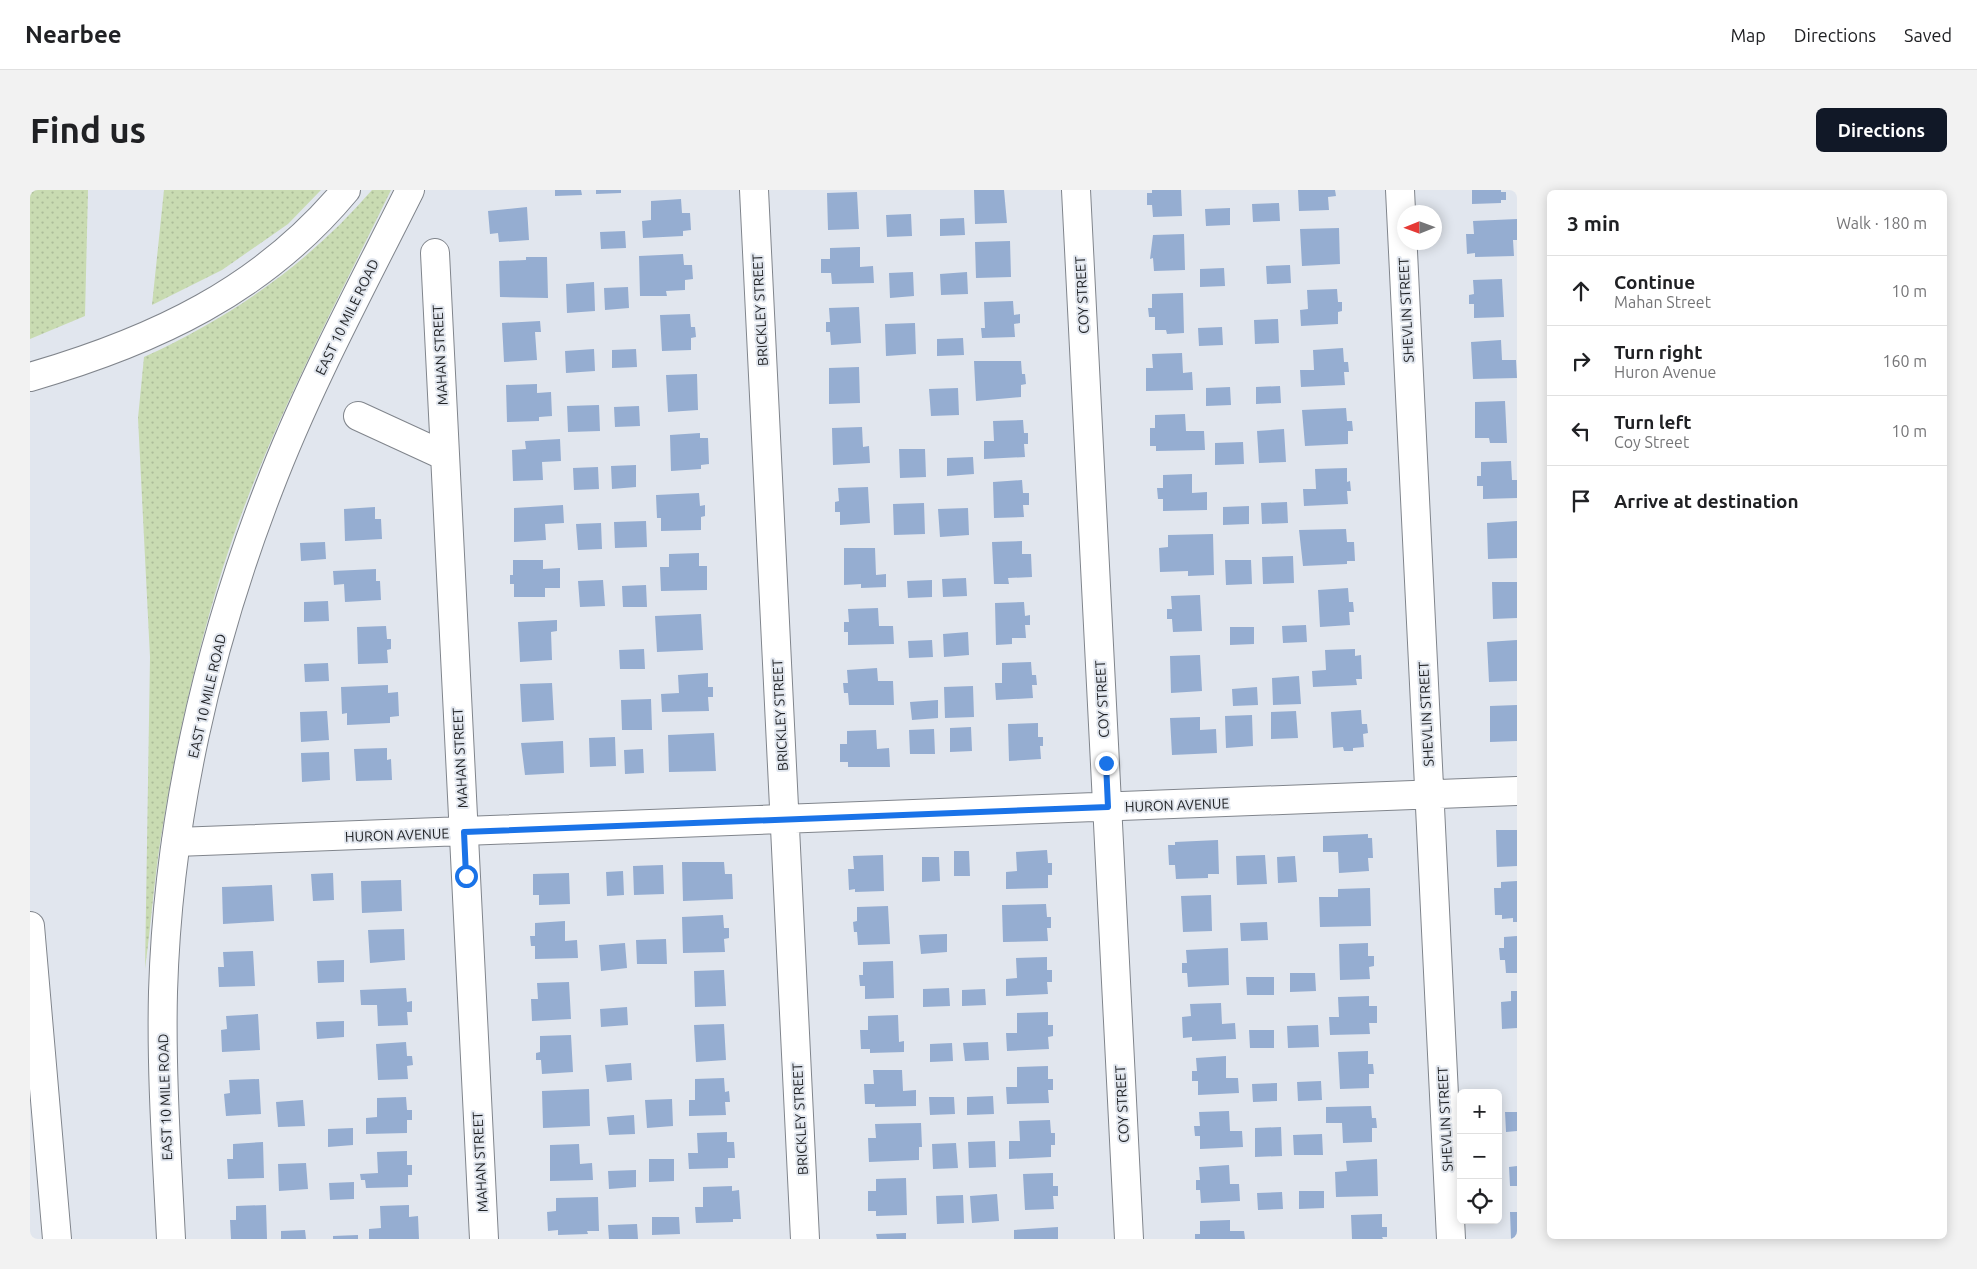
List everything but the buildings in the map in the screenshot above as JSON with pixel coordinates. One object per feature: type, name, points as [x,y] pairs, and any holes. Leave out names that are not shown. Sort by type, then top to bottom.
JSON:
[{"type":"main road","points":[[30,377],[96,356],[146,337],[198,312],[247,282],[297,240],[333,206],[346,190]]},
{"type":"main road","name":"EAST 10 MILE ROAD","points":[[171,1239],[162,1051],[163,990],[168,908],[176,842],[192,755],[212,664],[237,577],[269,487],[324,363],[410,190]]},
{"type":"main road","name":"BRICKLEY STREET","points":[[754,190],[805,1239]]},
{"type":"main road","name":"COY STREET","points":[[1076,190],[1129,1239]]},
{"type":"main road","name":"SHEVLIN STREET","points":[[1400,190],[1451,1239]]},
{"type":"main road","name":"MAHAN STREET","points":[[435,254],[484,1239]]},
{"type":"main road","points":[[358,416],[445,456]]},
{"type":"main road","name":"HURON AVENUE","points":[[176,842],[1517,791]]},
{"type":"main road","points":[[30,926],[57,1239]]},
{"type":"green space","points":[[30,190],[88,190],[85,316],[30,339]]},
{"type":"green space","points":[[164,190],[321,190],[288,224],[222,270],[152,305]]},
{"type":"green space","points":[[372,190],[391,190],[319,336],[273,435],[234,536],[217,587],[192,680],[172,774],[159,854],[145,969],[150,657],[138,418],[144,357],[208,324],[267,286],[322,241]]},
{"type":"route","points":[[466,876],[464,832],[1108,807],[1106,763]]}]
